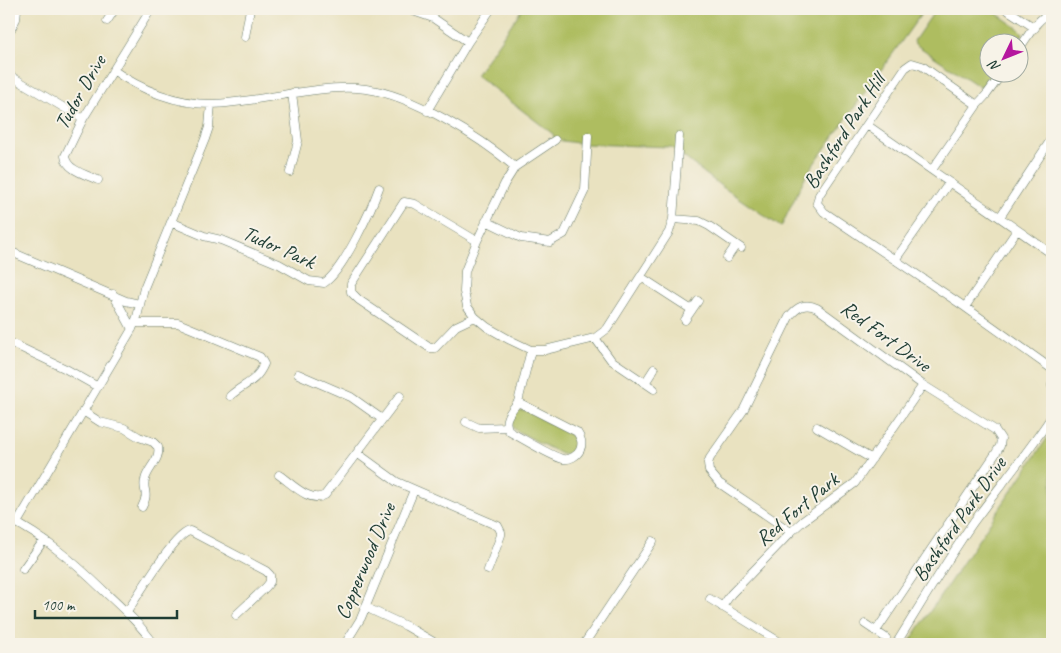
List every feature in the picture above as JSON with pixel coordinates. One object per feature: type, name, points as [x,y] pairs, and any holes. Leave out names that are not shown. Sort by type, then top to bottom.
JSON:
[{"type":"street","points":[[9,33],[16,19],[17,9]]},
{"type":"street","points":[[107,21],[115,9]]},
{"type":"street","name":"Tudor Drive","points":[[98,180],[69,166],[65,159],[66,150],[150,9]]},
{"type":"street","points":[[245,37],[250,9]]},
{"type":"street","points":[[407,9],[433,18],[468,42]]},
{"type":"street","points":[[427,110],[468,42],[491,9]]},
{"type":"street","points":[[1006,9],[1035,28]]},
{"type":"street","points":[[1028,37],[1045,16],[1052,15]]},
{"type":"street","name":"Bashford Park Hill","points":[[977,105],[922,66],[912,63],[905,68],[819,195],[817,204],[824,212],[965,307],[1052,369]]},
{"type":"street","points":[[113,70],[137,85],[164,96],[190,102],[211,104],[334,88],[365,89],[394,95],[427,110],[475,138],[515,167]]},
{"type":"street","points":[[9,75],[83,119]]},
{"type":"street","points":[[932,170],[995,82]]},
{"type":"street","points":[[290,172],[298,147],[292,93]]},
{"type":"street","points":[[17,523],[134,326],[144,288],[206,139],[211,104]]},
{"type":"street","points":[[867,125],[1052,254]]},
{"type":"street","points":[[486,221],[521,238],[550,242],[564,234],[585,190],[588,136]]},
{"type":"street","points":[[555,140],[515,167],[486,221],[465,271],[464,292],[467,306],[474,317],[487,327],[530,350],[546,350],[595,338],[607,329],[669,232],[673,219],[679,136]]},
{"type":"street","points":[[1000,217],[1052,138]]},
{"type":"street","points":[[895,260],[949,182]]},
{"type":"street","name":"Tudor Park","points":[[172,222],[204,236],[222,240],[279,264],[309,281],[318,283],[324,282],[335,272],[368,217],[379,188]]},
{"type":"street","points":[[474,317],[456,326],[435,348],[430,348],[359,300],[351,292],[351,284],[404,202],[415,204],[477,241]]},
{"type":"street","points":[[673,219],[704,224],[738,246],[727,258]]},
{"type":"street","points":[[965,307],[1017,230]]},
{"type":"street","points":[[9,251],[139,304]]},
{"type":"street","points":[[641,276],[692,310]]},
{"type":"street","points":[[113,294],[134,326]]},
{"type":"street","points":[[685,320],[698,300]]},
{"type":"street","name":"Red Fort Drive","points":[[791,532],[718,483],[710,474],[708,467],[710,458],[743,411],[786,322],[793,311],[805,305],[817,308],[923,385],[995,430],[1002,441],[996,453],[876,631]]},
{"type":"street","points":[[134,326],[178,323],[260,357],[264,364],[260,372],[251,383],[230,396]]},
{"type":"street","points":[[595,338],[611,360],[654,389]]},
{"type":"street","points":[[9,342],[66,368],[98,387]]},
{"type":"street","points":[[518,402],[577,432],[581,438],[582,445],[578,453],[570,459],[559,458],[510,432],[506,427],[506,421],[518,402],[530,350]]},
{"type":"street","points":[[645,383],[654,369]]},
{"type":"street","points":[[298,374],[351,397],[382,419]]},
{"type":"street","name":"Red Fort Park","points":[[722,607],[731,594],[791,532],[853,485],[923,385]]},
{"type":"street","points":[[279,475],[308,495],[321,498],[327,493],[400,396]]},
{"type":"street","points":[[83,412],[100,422],[124,428],[139,437],[153,442],[158,447],[159,453],[145,479],[147,494],[142,506]]},
{"type":"street","name":"Bashford Park Drive","points":[[896,644],[954,551],[974,522],[1031,449],[1052,416]]},
{"type":"street","points":[[466,422],[478,428],[506,427]]},
{"type":"street","name":"Red Fort Park","points":[[817,427],[872,459]]},
{"type":"street","points":[[357,452],[397,482],[498,527],[501,537],[488,570]]},
{"type":"street","name":"Copperwood Drive","points":[[345,644],[355,630],[414,490]]},
{"type":"street","points":[[9,519],[44,540],[83,571],[127,612],[154,644]]},
{"type":"street","points":[[127,612],[174,544],[184,533],[190,531],[266,571],[270,575],[270,582],[266,587],[236,615]]},
{"type":"street","points":[[23,569],[44,540]]},
{"type":"street","points":[[586,644],[653,542]]},
{"type":"street","points":[[710,600],[783,644]]},
{"type":"street","points":[[365,607],[406,626],[437,644]]},
{"type":"street","points":[[865,624],[886,638]]},
{"type":"green space","points":[[522,9],[924,10],[806,175],[781,227],[721,186],[671,147],[585,144],[555,140],[553,134],[476,75]]},
{"type":"green space","points":[[936,9],[990,9],[1022,32],[978,32],[978,82],[991,82],[987,87],[980,87],[915,44],[914,41]]},
{"type":"green space","points":[[525,410],[571,435],[576,443],[573,451],[561,454],[515,430],[511,421],[514,413]]},
{"type":"green space","points":[[1052,431],[1052,644],[908,644]]}]
